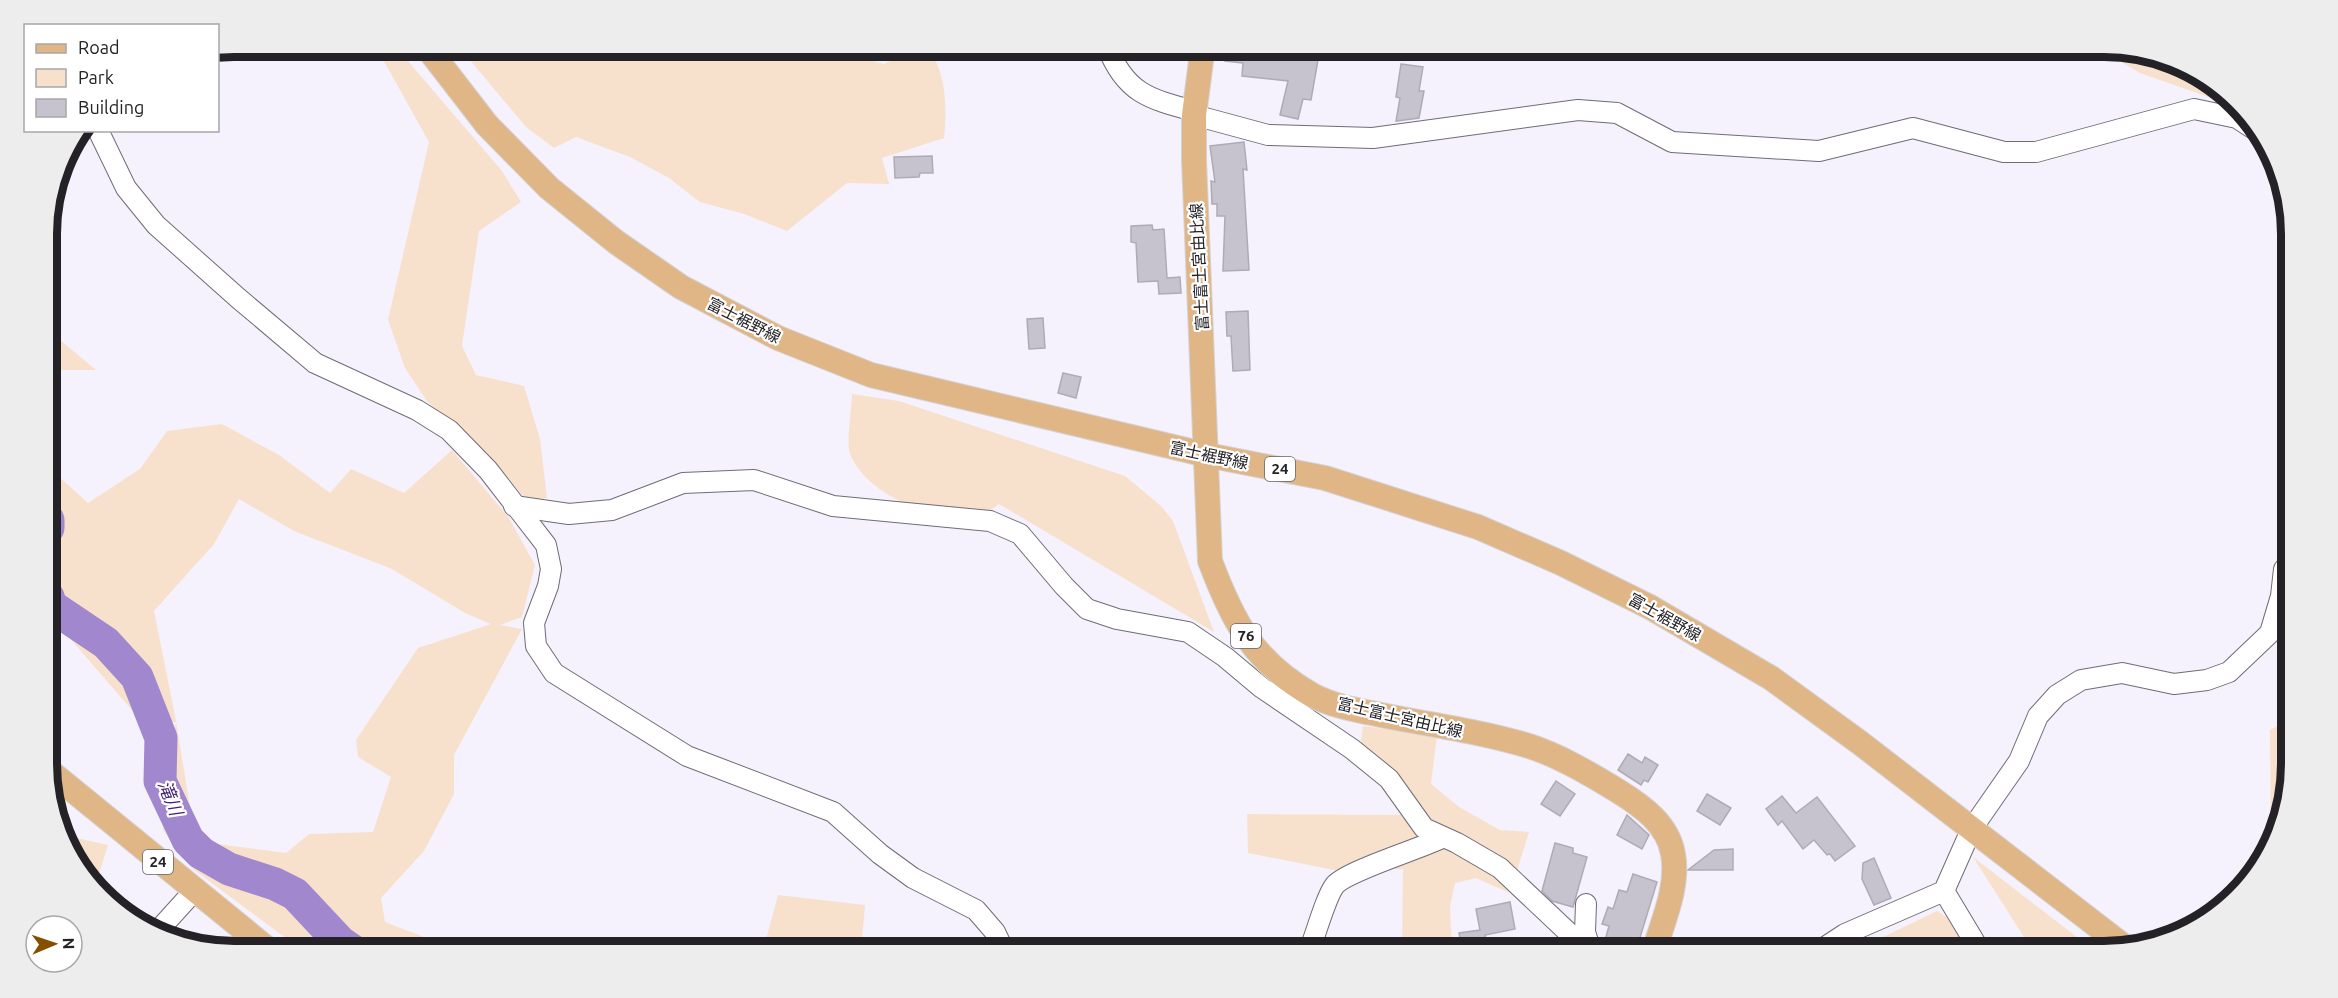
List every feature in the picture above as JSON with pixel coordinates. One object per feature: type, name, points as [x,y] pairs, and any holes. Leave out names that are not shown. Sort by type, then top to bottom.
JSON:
[{"type":"main road","name":"富士裾野線","points":[[435,57],[487,124],[549,188],[616,242],[681,287],[778,338],[871,375],[1207,455],[1325,478],[1397,499],[1478,527],[1650,607],[1771,678],[2117,941]]},
{"type":"main road","name":"富士富士宮由比線","points":[[1202,57],[1194,113],[1210,561],[1229,611],[1256,650],[1284,677],[1315,696],[1349,708],[1530,746],[1580,768],[1642,806],[1662,827],[1673,852],[1674,876],[1657,941]]},
{"type":"main road","name":"24","points":[[58,779],[257,941]]},
{"type":"street","points":[[1111,57],[1115,68],[1135,90],[1155,100],[1268,135],[1372,138],[1459,124],[1578,110],[1617,113],[1672,142],[1819,151],[1913,128],[2004,152],[2036,152],[2194,109],[2238,119]]},
{"type":"street","points":[[99,132],[126,188],[156,225],[315,363],[417,410],[449,430],[488,470],[546,545],[551,569],[548,586],[534,622],[536,646],[554,673],[687,756],[833,812],[880,854],[913,878],[976,910],[995,932],[999,941]]},
{"type":"street","points":[[514,506],[570,513],[612,510],[683,483],[754,480],[833,506],[990,521],[1020,534],[1087,609],[1117,619],[1188,632],[1225,657],[1262,688],[1352,749],[1389,779],[1424,828],[1442,838],[1458,843],[1500,868],[1578,941]]},
{"type":"street","points":[[1834,941],[1845,934],[1944,891],[1971,830],[2019,761],[2038,716],[2057,695],[2081,680],[2122,674],[2174,684],[2207,680],[2229,672],[2270,633],[2281,597]]},
{"type":"street","points":[[1313,941],[1334,886],[1348,875],[1414,851],[1442,838]]},
{"type":"street","points":[[162,926],[194,891]]},
{"type":"street","points":[[1944,891],[1974,941]]},
{"type":"street","points":[[1586,904],[1587,941]]},
{"type":"green space","points":[[382,57],[405,57],[502,171],[521,202],[479,231],[462,346],[476,375],[524,386],[540,439],[547,498],[528,501],[495,465],[427,401],[405,368],[388,320],[429,142]]},
{"type":"green space","points":[[467,57],[630,57],[633,59],[634,57],[856,57],[884,64],[899,57],[934,57],[944,90],[944,138],[882,158],[889,184],[847,183],[787,231],[744,214],[700,202],[669,178],[630,157],[576,137],[554,148],[526,127]]},
{"type":"green space","points":[[2114,58],[2139,60],[2172,70],[2193,81],[2220,101],[2140,73]]},
{"type":"green space","points":[[57,337],[96,370],[57,370]]},
{"type":"green space","points":[[852,394],[899,401],[1125,476],[1161,506],[1173,521],[1214,632],[999,504],[967,527],[917,509],[885,492],[859,469],[850,454]]},
{"type":"green space","points":[[222,424],[279,455],[330,493],[351,469],[404,493],[452,450],[509,518],[535,565],[522,617],[500,625],[522,629],[454,755],[454,794],[424,851],[381,898],[385,922],[424,937],[425,941],[290,941],[193,869],[163,830],[162,800],[176,722],[144,724],[57,623],[57,475],[88,503],[140,469],[167,431]],"holes":[[[239,499],[294,531],[392,569],[465,613],[491,624],[418,648],[356,740],[358,757],[391,777],[373,832],[309,834],[286,853],[217,844],[193,826],[176,721],[154,611],[214,544]]]},
{"type":"green space","points":[[2281,724],[2281,776],[2278,799],[2271,824],[2270,730]]},
{"type":"green space","points":[[1363,726],[1437,736],[1431,784],[1459,807],[1500,830],[1529,832],[1510,893],[1476,878],[1455,883],[1450,906],[1452,941],[1402,941],[1403,869],[1334,870],[1248,853],[1247,814],[1403,815],[1384,783],[1358,763]]},
{"type":"green space","points":[[73,837],[108,845],[98,877]]},
{"type":"green space","points":[[1973,857],[2082,941],[2027,941]]},
{"type":"green space","points":[[778,895],[865,905],[862,941],[766,941]]},
{"type":"green space","points":[[1937,911],[1957,924],[1964,941],[1875,941]]},
{"type":"building","points":[[1225,57],[1308,57],[1318,60],[1311,100],[1303,99],[1298,119],[1280,115],[1288,81],[1242,76],[1243,63],[1225,61]]},
{"type":"building","points":[[1401,64],[1423,67],[1419,91],[1424,91],[1419,118],[1396,121],[1400,98],[1396,97]]},
{"type":"building","points":[[1244,142],[1247,170],[1243,169],[1249,270],[1223,271],[1225,216],[1217,216],[1217,204],[1212,204],[1211,181],[1215,182],[1210,146]]},
{"type":"building","points":[[932,156],[933,173],[920,173],[919,177],[895,178],[894,157]]},
{"type":"building","points":[[1152,225],[1153,230],[1164,229],[1167,278],[1180,277],[1181,293],[1159,294],[1158,281],[1138,282],[1136,243],[1131,242],[1131,226]]},
{"type":"building","points":[[1248,311],[1250,370],[1233,371],[1231,336],[1227,336],[1226,312]]},
{"type":"building","points":[[1043,318],[1045,348],[1029,349],[1027,319]]},
{"type":"building","points":[[1063,373],[1081,377],[1076,398],[1058,393]]},
{"type":"building","points":[[1628,754],[1642,763],[1645,757],[1658,765],[1648,782],[1644,780],[1641,785],[1618,770]]},
{"type":"building","points":[[1556,781],[1575,794],[1560,816],[1541,804]]},
{"type":"building","points":[[1707,794],[1731,808],[1720,825],[1697,811]]},
{"type":"building","points":[[1782,796],[1796,813],[1817,797],[1855,846],[1835,861],[1814,840],[1803,849],[1782,821],[1778,825],[1766,809]]},
{"type":"building","points":[[1627,815],[1649,835],[1642,849],[1617,835]]},
{"type":"building","points":[[1555,843],[1573,848],[1573,853],[1587,857],[1573,907],[1552,901],[1542,891]]},
{"type":"building","points":[[1733,849],[1733,870],[1688,870],[1714,850]]},
{"type":"building","points":[[1874,858],[1891,898],[1874,905],[1862,879],[1863,863]]},
{"type":"building","points":[[1633,874],[1657,882],[1639,941],[1605,941],[1609,926],[1602,924],[1608,907],[1613,909],[1619,890],[1627,892]]},
{"type":"building","points":[[1510,902],[1515,929],[1485,935],[1486,941],[1460,941],[1459,933],[1480,930],[1476,909]]},
{"type":"waterway","name":"滝川","points":[[57,610],[106,643],[137,677],[161,738],[160,781],[188,840],[201,853],[229,869],[275,884],[295,894],[339,941]]}]
